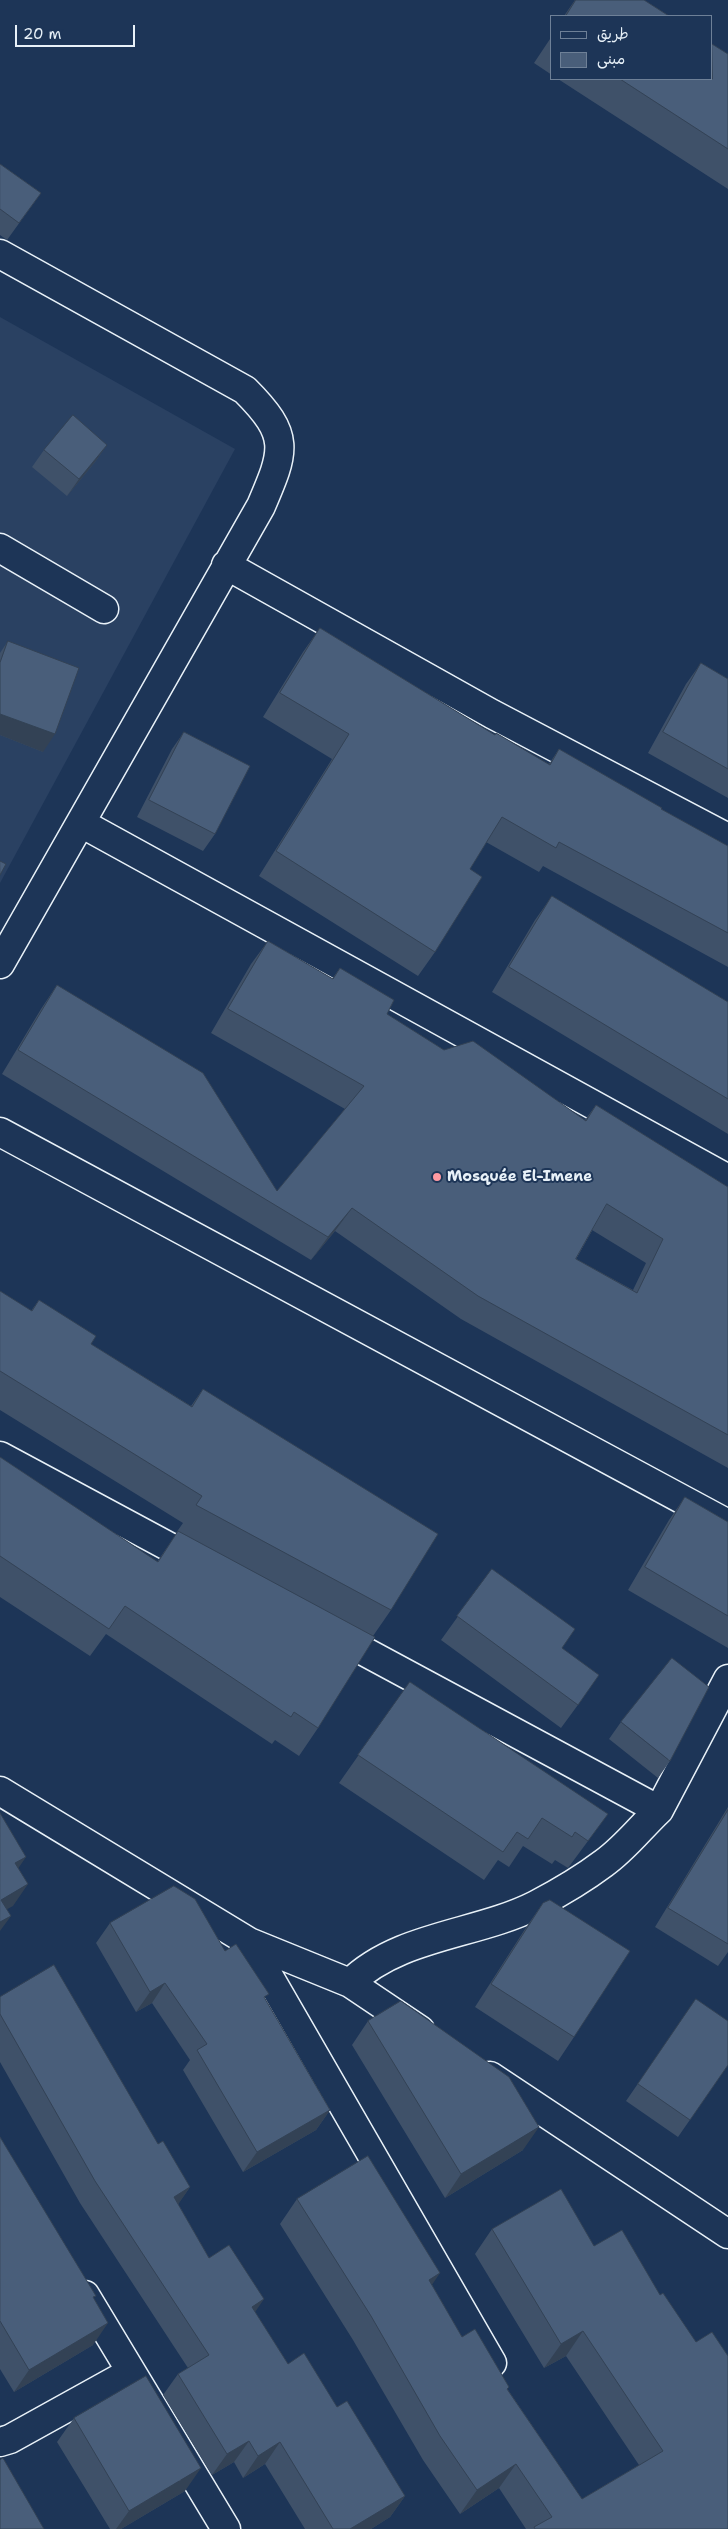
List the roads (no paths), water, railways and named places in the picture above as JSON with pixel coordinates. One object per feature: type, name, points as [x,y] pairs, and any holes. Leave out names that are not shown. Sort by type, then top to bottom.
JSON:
[{"type":"street","points":[[0,254],[245,390],[266,410],[275,424],[279,443],[279,463],[261,506],[0,964]]},
{"type":"street","points":[[0,548],[104,609]]},
{"type":"street","points":[[226,565],[492,714],[728,838]]},
{"type":"street","points":[[81,823],[728,1179]]},
{"type":"street","points":[[0,1132],[728,1524]]},
{"type":"street","points":[[0,1456],[220,1574]]},
{"type":"street","points":[[307,1621],[658,1810]]},
{"type":"street","points":[[350,1983],[364,1969],[389,1955],[480,1927],[536,1905],[605,1862],[658,1810],[728,1679]]},
{"type":"street","points":[[0,1792],[249,1942],[350,1983],[440,2043]]},
{"type":"street","points":[[249,1942],[502,2380]]},
{"type":"street","points":[[465,2060],[728,2234]]},
{"type":"street","points":[[71,2272],[226,2529]]},
{"type":"street","points":[[0,2442],[10,2439],[132,2372]]},
{"type":"place","name":"Mosquée El-Imene","points":[[437,1177]]}]
